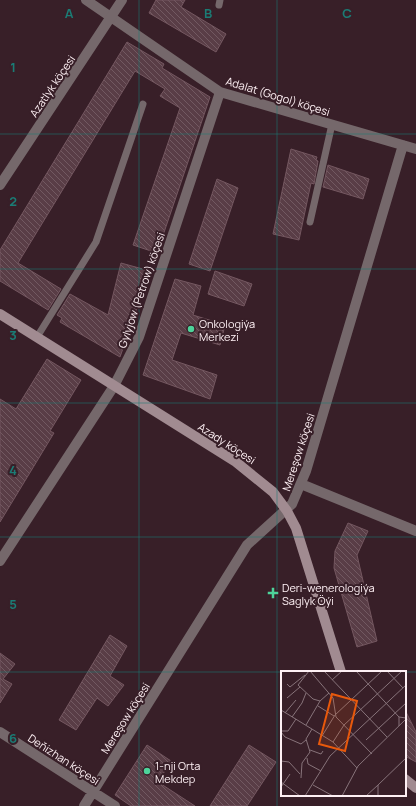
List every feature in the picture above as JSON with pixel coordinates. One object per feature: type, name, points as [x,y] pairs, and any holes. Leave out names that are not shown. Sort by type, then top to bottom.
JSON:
[{"type":"main road","name":"Azady köçesi","points":[[0,314],[236,462],[273,492],[287,510],[302,546],[341,671]]},
{"type":"main road","points":[[406,780],[416,788]]},
{"type":"street","name":"Adalat (Gogol) köçesi","points":[[86,0],[220,92],[416,149]]},
{"type":"street","name":"Azatlyk köçesi","points":[[0,185],[122,0]]},
{"type":"street","name":"Gylyjow (Petrow) köçesi","points":[[0,562],[114,386],[139,337],[220,92]]},
{"type":"street","name":"Mereşow köçesi","points":[[84,806],[247,545],[292,504],[301,484],[403,145]]},
{"type":"street","points":[[301,484],[416,531]]},
{"type":"street","name":"Deňizhan köçesi","points":[[0,732],[115,806]]},
{"type":"lane","points":[[37,337],[96,242],[142,104]]},
{"type":"lane","points":[[310,222],[332,124]]},
{"type":"building","points":[[156,0],[185,0],[181,7],[226,34],[216,52],[149,13]]},
{"type":"building","points":[[127,42],[164,64],[162,68],[210,97],[157,253],[133,245],[180,108],[160,96],[165,89],[135,71],[18,263],[61,289],[48,310],[0,281],[0,250]]},
{"type":"building","points":[[291,149],[317,157],[316,160],[318,161],[314,184],[311,183],[299,240],[273,234]]},
{"type":"building","points":[[328,165],[369,179],[363,199],[323,187]]},
{"type":"building","points":[[217,179],[238,188],[210,271],[189,264]]},
{"type":"building","points":[[121,263],[150,271],[120,357],[60,322],[62,318],[57,315],[70,294],[108,315]]},
{"type":"building","points":[[215,271],[252,284],[244,306],[208,294]]},
{"type":"building","name":"Onkologiýa Merkezi","points":[[175,279],[201,286],[193,315],[225,325],[220,345],[181,333],[172,360],[217,375],[210,399],[143,375]]},
{"type":"building","points":[[47,359],[81,380],[50,431],[54,433],[0,522],[0,399],[16,409]]},
{"type":"building","points":[[348,523],[368,531],[357,555],[377,641],[357,647],[334,568],[335,551]]},
{"type":"building","points":[[110,635],[127,646],[110,676],[124,685],[108,706],[97,698],[76,730],[59,720]]},
{"type":"building","points":[[0,653],[15,664],[3,679],[12,684],[0,703]]},
{"type":"building","points":[[406,712],[416,732],[416,762],[406,757]]},
{"type":"building","name":"1-nji Orta Mekdep","points":[[147,745],[171,761],[158,782],[195,806],[131,806],[115,795]]},
{"type":"building","name":"1-nji Orta Mekdep","points":[[249,745],[276,762],[247,806],[210,806]]},
{"type":"place","name":"Onkologiýa Merkezi","points":[[191,329]]},
{"type":"place","name":"Deri-wenerologiýa Saglyk Öýi","points":[[273,593]]},
{"type":"place","name":"1-nji Orta Mekdep","points":[[147,771]]}]
